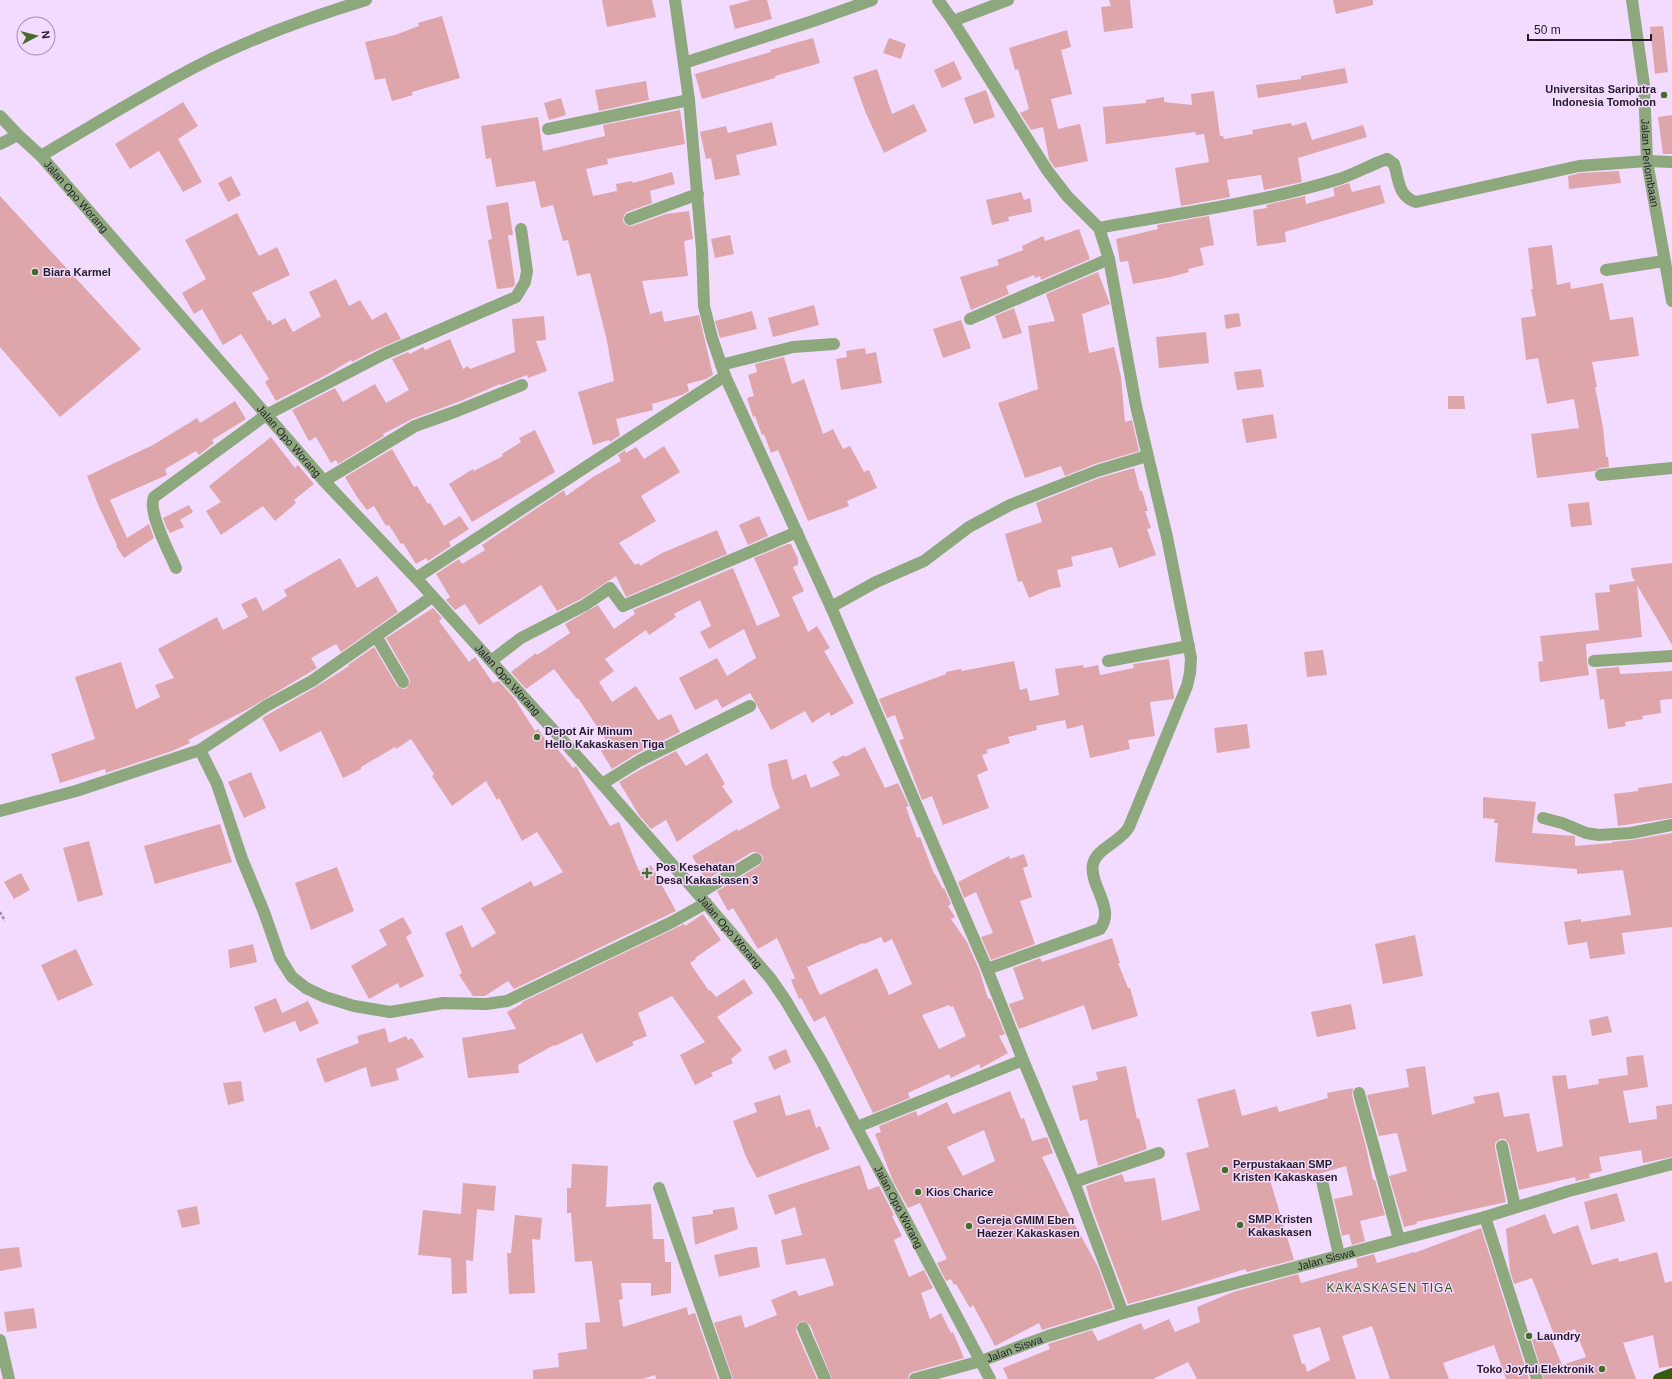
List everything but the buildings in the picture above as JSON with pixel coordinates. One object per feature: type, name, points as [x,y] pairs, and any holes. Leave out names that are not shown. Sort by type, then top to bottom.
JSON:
[{"type":"highway","points":[[1659,1379],[1672,1374]]},
{"type":"street","points":[[41,156],[129,103],[200,65],[258,38],[366,0]]},
{"type":"street","points":[[676,0],[689,100],[698,194],[704,306],[712,338],[723,370],[831,607],[987,969],[1074,1182],[1123,1313]]},
{"type":"street","points":[[684,63],[872,0]]},
{"type":"street","points":[[938,0],[953,21],[1047,170],[1068,196],[1099,228],[1109,259],[1136,406],[1167,537],[1189,646],[1190,673],[1187,686],[1129,827],[1121,837],[1097,856],[1093,864],[1094,877],[1104,905],[1104,923],[1100,929],[987,969]]},
{"type":"street","points":[[953,21],[1008,0]]},
{"type":"street","name":"Jalan Perlombaan","points":[[1632,0],[1644,85],[1647,161],[1672,301]]},
{"type":"street","points":[[548,128],[689,100]]},
{"type":"street","name":"Jalan Opo Worang","points":[[0,116],[41,156],[324,481],[416,578],[602,784],[702,898],[771,980],[786,1001],[822,1062],[990,1379]]},
{"type":"street","points":[[0,144],[18,135]]},
{"type":"street","points":[[1099,228],[1205,210],[1281,194],[1340,179],[1372,164],[1387,160],[1394,164],[1402,193],[1410,201],[1416,202],[1579,166],[1647,161],[1672,162]]},
{"type":"street","points":[[630,219],[698,194]]},
{"type":"street","points":[[176,568],[155,516],[152,501],[154,497],[266,415],[384,354],[516,298],[525,282],[527,271],[521,229]]},
{"type":"street","points":[[970,319],[1109,259]]},
{"type":"street","points":[[1606,270],[1664,260]]},
{"type":"street","points":[[416,578],[723,370],[793,347],[834,344]]},
{"type":"street","points":[[324,481],[415,426],[522,385]]},
{"type":"street","points":[[831,607],[876,582],[924,561],[969,527],[1010,505],[1097,471],[1147,456]]},
{"type":"street","points":[[1602,476],[1672,468]]},
{"type":"street","points":[[491,661],[521,638],[585,605],[610,588],[623,606],[797,532]]},
{"type":"street","points":[[0,811],[76,792],[200,750],[266,706],[312,681],[432,597]]},
{"type":"street","points":[[376,636],[403,682]]},
{"type":"street","points":[[1108,661],[1189,646]]},
{"type":"street","points":[[1594,662],[1672,656]]},
{"type":"street","points":[[602,784],[639,761],[750,706]]},
{"type":"street","points":[[200,750],[217,784],[242,859],[280,958],[292,978],[306,988],[325,997],[354,1006],[390,1012],[443,1003],[456,1002],[486,1004],[507,1001],[672,922],[756,859]]},
{"type":"street","points":[[1543,818],[1562,823],[1586,833],[1599,835],[1631,833],[1672,825]]},
{"type":"street","points":[[857,1126],[1023,1060]]},
{"type":"street","points":[[1359,1093],[1399,1239]]},
{"type":"street","points":[[1502,1146],[1515,1207]]},
{"type":"street","points":[[1074,1182],[1159,1153]]},
{"type":"street","name":"Jalan Siswa","points":[[914,1379],[981,1361],[1048,1336],[1123,1313],[1485,1217],[1569,1191],[1672,1164]]},
{"type":"street","points":[[1322,1181],[1339,1255]]},
{"type":"street","points":[[659,1188],[726,1379]]},
{"type":"street","points":[[1485,1217],[1537,1379]]},
{"type":"street","points":[[803,1328],[825,1379]]},
{"type":"street","points":[[0,1340],[9,1379]]},
{"type":"path","points":[[0,912],[5,921]]},
{"type":"place","name":"Universitas Sariputra Indonesia Tomohon","points":[[1664,95]]},
{"type":"place","name":"Biara Karmel","points":[[35,272]]},
{"type":"place","name":"Depot Air Minum Hello Kakaskasen Tiga","points":[[537,737]]},
{"type":"place","name":"Pos Kesehatan Desa Kakaskasen 3","points":[[647,873]]},
{"type":"place","name":"Perpustakaan SMP Kristen Kakaskasen","points":[[1225,1170]]},
{"type":"place","name":"Kios Charice","points":[[918,1192]]},
{"type":"place","name":"SMP Kristen Kakaskasen","points":[[1240,1225]]},
{"type":"place","name":"Gereja GMIM Eben Haezer Kakaskasen","points":[[969,1226]]},
{"type":"place","name":"Laundry","points":[[1529,1336]]},
{"type":"place","name":"Toko Joyful Elektronik","points":[[1602,1369]]},
{"type":"district","name":"KAKASKASEN TIGA","points":[[1390,1288]]}]
